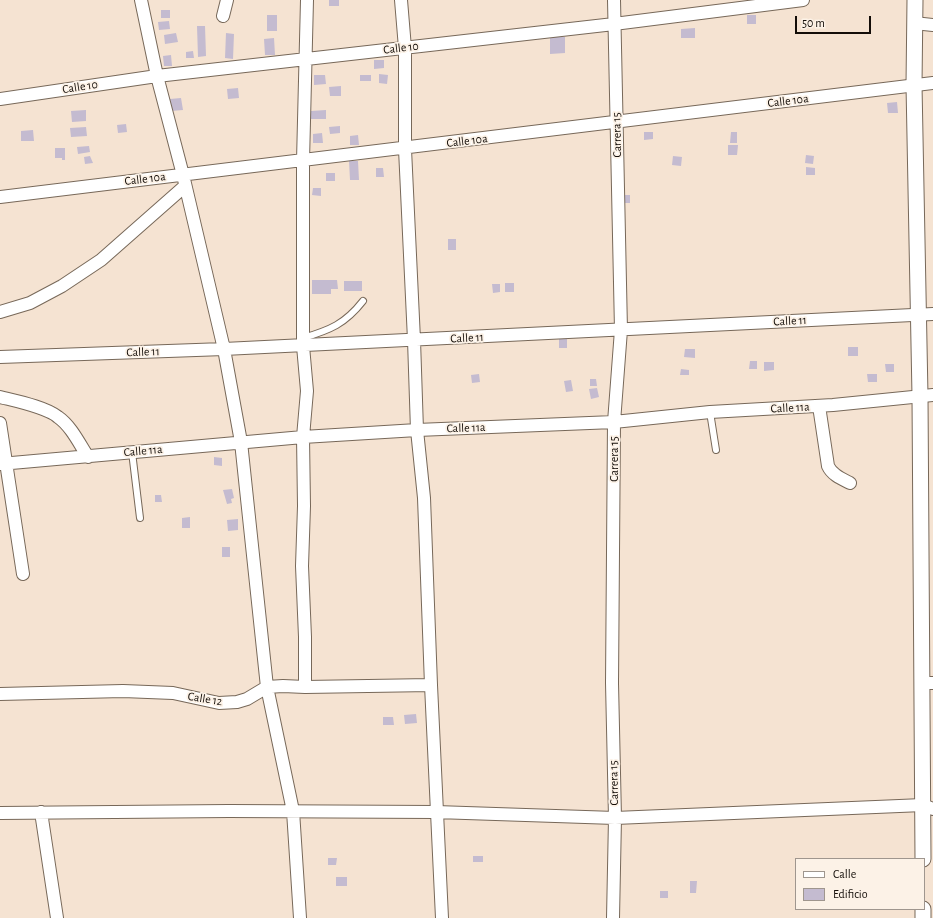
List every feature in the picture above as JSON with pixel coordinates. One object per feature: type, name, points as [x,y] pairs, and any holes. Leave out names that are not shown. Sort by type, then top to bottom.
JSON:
[{"type":"street","points":[[141,0],[157,76],[184,180],[224,349],[241,442],[267,687],[293,811],[300,918]]},
{"type":"street","points":[[223,16],[226,0]]},
{"type":"street","points":[[305,687],[305,637],[302,566],[304,506],[303,436],[307,391],[303,342],[303,161],[306,0]]},
{"type":"street","points":[[401,0],[404,48],[405,149],[417,430],[424,498],[430,685],[442,918]]},
{"type":"street","name":"Carrera 15","points":[[613,918],[615,818],[612,683],[614,422],[621,330],[614,0]]},
{"type":"street","name":"Calle 10","points":[[0,99],[157,76],[614,24],[803,0]]},
{"type":"street","points":[[915,0],[914,85],[926,314],[927,396],[928,807],[923,858]]},
{"type":"street","points":[[914,23],[933,25]]},
{"type":"street","name":"Calle 10a","points":[[0,198],[184,180],[303,161],[914,85],[933,84]]},
{"type":"street","points":[[0,312],[30,303],[62,286],[101,260],[184,180]]},
{"type":"street","name":"Calle 11","points":[[0,357],[224,349],[303,342],[414,340],[926,314]]},
{"type":"street","name":"Calle 11a","points":[[4,464],[303,436],[614,422],[710,412],[820,406],[927,396]]},
{"type":"street","points":[[0,397],[48,411],[58,416],[69,428],[88,456]]},
{"type":"street","points":[[820,406],[828,466],[836,475],[850,483]]},
{"type":"street","points":[[0,423],[4,464],[23,574]]},
{"type":"street","name":"Calle 12","points":[[0,694],[123,691],[173,693],[218,703],[237,702],[247,699],[267,687],[430,685]]},
{"type":"street","points":[[0,813],[293,811],[436,812],[615,818],[928,807]]},
{"type":"street","points":[[41,812],[57,918]]},
{"type":"lane","points":[[303,342],[344,321],[352,315],[363,301]]},
{"type":"lane","points":[[710,412],[716,450]]},
{"type":"lane","points":[[132,452],[140,518]]},
{"type":"building","points":[[329,0],[339,0],[339,6],[329,6]]},
{"type":"building","points":[[161,10],[170,10],[170,18],[161,18]]},
{"type":"building","points":[[267,15],[277,15],[277,31],[267,31]]},
{"type":"building","points":[[747,15],[756,15],[756,24],[747,24]]},
{"type":"building","points":[[169,21],[170,29],[159,30],[158,22]]},
{"type":"building","points":[[197,26],[205,26],[206,56],[198,57]]},
{"type":"building","points":[[695,28],[695,38],[681,38],[681,29]]},
{"type":"building","points":[[176,33],[178,42],[165,44],[164,35]]},
{"type":"building","points":[[226,33],[234,34],[233,59],[225,58]]},
{"type":"building","points":[[550,37],[565,37],[565,53],[550,54]]},
{"type":"building","points":[[274,38],[275,55],[265,55],[264,39]]},
{"type":"building","points":[[193,51],[194,58],[186,58],[186,52]]},
{"type":"building","points":[[171,55],[172,66],[164,66],[163,56]]},
{"type":"building","points":[[374,60],[384,60],[384,68],[374,69]]},
{"type":"building","points":[[379,74],[388,75],[387,84],[379,83]]},
{"type":"building","points":[[314,75],[325,75],[326,84],[314,85]]},
{"type":"building","points":[[360,75],[371,75],[371,81],[360,81]]},
{"type":"building","points":[[341,86],[341,96],[330,96],[329,87]]},
{"type":"building","points":[[238,88],[239,98],[228,99],[227,89]]},
{"type":"building","points":[[181,98],[183,110],[171,111],[170,99]]},
{"type":"building","points":[[897,102],[898,113],[888,113],[887,103]]},
{"type":"building","points":[[86,110],[86,121],[72,122],[71,111]]},
{"type":"building","points":[[326,110],[326,119],[311,119],[311,111]]},
{"type":"building","points":[[126,124],[127,132],[118,133],[117,125]]},
{"type":"building","points":[[340,126],[340,133],[330,134],[329,127]]},
{"type":"building","points":[[86,127],[87,136],[71,137],[70,128]]},
{"type":"building","points":[[33,130],[34,141],[21,141],[21,131]]},
{"type":"building","points":[[644,132],[653,132],[653,139],[644,140]]},
{"type":"building","points":[[731,132],[737,132],[737,143],[730,143]]},
{"type":"building","points":[[322,133],[323,143],[313,143],[313,134]]},
{"type":"building","points":[[358,135],[359,145],[350,145],[350,136]]},
{"type":"building","points":[[728,145],[738,145],[737,155],[728,155]]},
{"type":"building","points":[[89,146],[90,152],[78,154],[77,147]]},
{"type":"building","points":[[55,148],[65,148],[65,160],[62,160],[62,158],[55,158]]},
{"type":"building","points":[[806,155],[814,156],[813,164],[805,163]]},
{"type":"building","points":[[90,156],[93,163],[85,164],[84,157]]},
{"type":"building","points":[[673,156],[682,157],[681,166],[672,165]]},
{"type":"building","points":[[349,161],[358,161],[359,180],[350,180]]},
{"type":"building","points":[[806,167],[815,168],[815,175],[806,175]]},
{"type":"building","points":[[376,168],[383,168],[384,177],[376,177]]},
{"type":"building","points":[[326,173],[335,173],[335,181],[326,181]]},
{"type":"building","points":[[313,188],[321,188],[321,196],[312,195]]},
{"type":"building","points":[[623,195],[630,195],[630,203],[623,203]]},
{"type":"building","points":[[448,239],[456,239],[456,250],[448,250]]},
{"type":"building","points":[[312,280],[337,280],[338,289],[331,289],[331,294],[312,294]]},
{"type":"building","points":[[344,281],[362,281],[362,291],[344,291]]},
{"type":"building","points":[[505,283],[514,283],[514,292],[505,292]]},
{"type":"building","points":[[492,284],[500,284],[500,292],[493,293]]},
{"type":"building","points":[[559,338],[567,338],[567,348],[559,348]]},
{"type":"building","points":[[848,347],[858,347],[858,356],[848,356]]},
{"type":"building","points":[[685,349],[695,349],[695,358],[684,357]]},
{"type":"building","points":[[750,361],[757,361],[757,369],[749,369]]},
{"type":"building","points":[[764,362],[774,362],[774,370],[764,371]]},
{"type":"building","points":[[885,364],[894,364],[894,372],[886,372]]},
{"type":"building","points":[[681,369],[689,370],[689,375],[680,375]]},
{"type":"building","points":[[479,374],[480,382],[472,383],[471,375]]},
{"type":"building","points":[[867,374],[877,374],[877,382],[868,382]]},
{"type":"building","points":[[590,379],[596,379],[597,386],[590,386]]},
{"type":"building","points":[[571,380],[573,391],[566,392],[564,381]]},
{"type":"building","points":[[597,388],[599,397],[591,399],[589,389]]},
{"type":"building","points":[[214,457],[222,458],[222,466],[214,465]]},
{"type":"building","points":[[232,489],[234,498],[231,499],[232,503],[227,504],[223,490]]},
{"type":"building","points":[[155,495],[161,495],[162,502],[155,502]]},
{"type":"building","points":[[190,517],[190,528],[182,528],[182,518]]},
{"type":"building","points":[[238,519],[238,530],[228,531],[227,520]]},
{"type":"building","points":[[222,547],[230,547],[230,557],[222,557]]},
{"type":"building","points":[[416,714],[417,723],[405,724],[404,715]]},
{"type":"building","points":[[383,717],[393,717],[394,725],[383,725]]},
{"type":"building","points":[[473,856],[483,856],[483,862],[473,862]]},
{"type":"building","points":[[328,858],[337,858],[336,865],[328,865]]},
{"type":"building","points":[[336,877],[347,877],[347,886],[336,886]]},
{"type":"building","points":[[690,881],[697,881],[696,893],[690,893]]},
{"type":"building","points":[[660,891],[668,891],[668,898],[660,898]]}]
